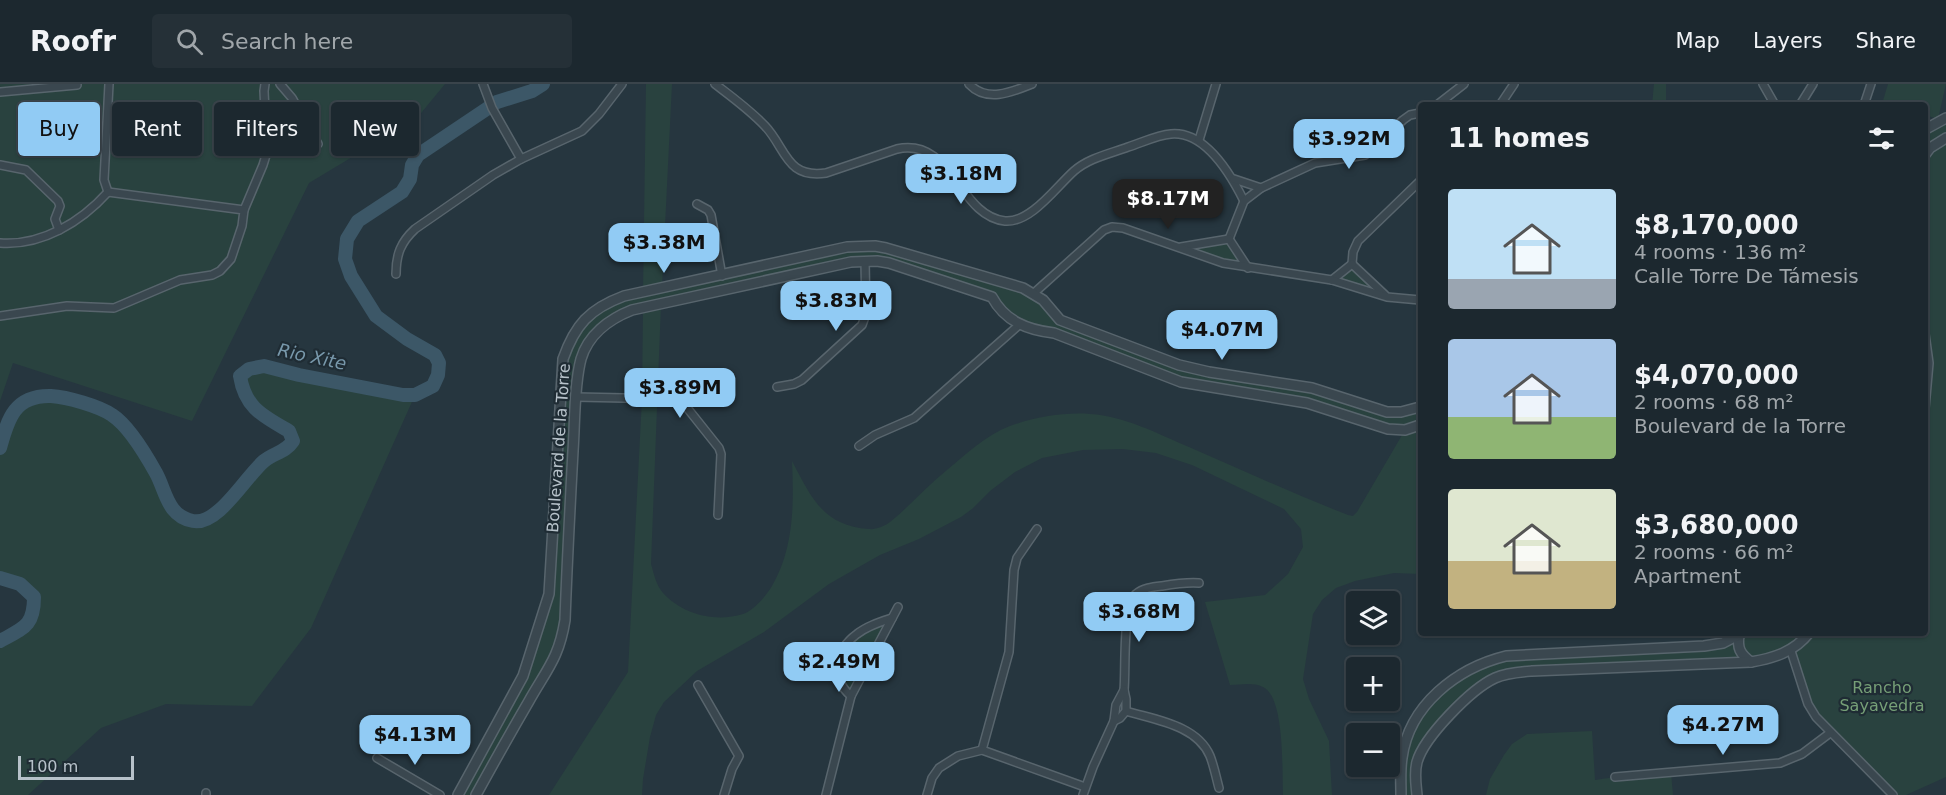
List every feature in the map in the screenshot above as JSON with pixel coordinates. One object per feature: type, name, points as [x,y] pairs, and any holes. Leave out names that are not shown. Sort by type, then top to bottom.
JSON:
[{"type":"street","points":[[108,192],[104,180],[109,84]]},
{"type":"street","points":[[0,316],[67,306],[114,308],[180,280],[212,275],[226,266],[231,259],[243,221],[244,210],[267,152],[265,84]]},
{"type":"street","points":[[280,84],[294,102]]},
{"type":"street","points":[[483,84],[492,108],[521,159]]},
{"type":"street","points":[[396,274],[398,250],[405,238],[415,229],[483,181],[521,159],[582,131],[599,114],[622,84]]},
{"type":"street","points":[[715,84],[768,129],[785,158],[799,170],[815,175],[897,148],[908,146],[920,148],[939,160],[983,210],[1005,221],[1019,219],[1031,212],[1075,170],[1089,160],[1169,134],[1184,134],[1199,140],[1234,179],[1244,201]]},
{"type":"street","points":[[969,84],[980,92],[990,95],[1001,94],[1032,84]]},
{"type":"street","points":[[1199,140],[1216,84]]},
{"type":"street","points":[[1441,102],[1464,84]]},
{"type":"street","points":[[1502,102],[1514,84]]},
{"type":"street","points":[[1763,84],[1773,102]]},
{"type":"street","points":[[1802,102],[1813,84]]},
{"type":"street","points":[[1865,102],[1871,84]]},
{"type":"street","points":[[0,92],[77,85]]},
{"type":"street","points":[[1229,239],[1244,201],[1261,188],[1315,163],[1365,155],[1403,120],[1418,114]]},
{"type":"street","points":[[1928,128],[1946,118]]},
{"type":"street","points":[[1928,152],[1946,138]]},
{"type":"street","points":[[0,165],[26,171],[58,201],[60,206],[55,219],[59,230]]},
{"type":"street","points":[[1234,179],[1261,188]]},
{"type":"street","points":[[1332,280],[1352,264],[1353,252],[1358,241],[1418,183]]},
{"type":"street","points":[[108,192],[244,210]]},
{"type":"street","points":[[0,243],[25,241],[59,230],[82,216],[108,192]]},
{"type":"street","points":[[697,204],[708,210],[711,215],[722,276]]},
{"type":"street","points":[[1034,293],[1104,230],[1112,227],[1122,228],[1223,263],[1332,280],[1387,297],[1418,300]]},
{"type":"street","points":[[1180,247],[1229,239]]},
{"type":"street","points":[[1229,239],[1248,268]]},
{"type":"street","name":"Boulevard de la Torre","points":[[458,795],[516,691],[528,664],[549,594],[561,374],[569,342],[579,325],[592,312],[608,302],[633,294],[847,247],[875,246],[1023,288],[1034,293],[1047,304],[1060,320],[1193,369],[1312,388],[1387,412],[1401,412],[1418,408]]},
{"type":"street","points":[[777,387],[802,380],[862,325],[866,315],[865,261]]},
{"type":"street","name":"Boulevard de la Torre","points":[[476,795],[560,648],[565,620],[576,397],[581,358],[591,340],[606,322],[618,315],[851,262],[889,263],[992,297],[997,305],[1019,325],[1036,331],[1054,333],[1181,382],[1307,403],[1388,429],[1405,430],[1418,426]]},
{"type":"street","points":[[1352,264],[1387,297]]},
{"type":"street","points":[[992,297],[994,288],[1002,282]]},
{"type":"street","points":[[1054,333],[1059,328],[1060,320]]},
{"type":"street","points":[[859,446],[875,435],[914,418],[1019,325]]},
{"type":"street","points":[[576,397],[672,399],[684,404],[715,442],[721,454],[718,515]]},
{"type":"street","points":[[982,750],[1009,652],[1014,570],[1017,558],[1037,529]]},
{"type":"street","points":[[1114,721],[1126,711],[1124,690],[1127,613],[1134,595],[1143,589],[1181,582],[1199,584]]},
{"type":"street","points":[[549,594],[555,591],[566,595]]},
{"type":"street","points":[[826,795],[851,696],[898,607]]},
{"type":"street","points":[[851,696],[844,690],[837,674],[843,649],[857,634],[892,618]]},
{"type":"street","points":[[1401,795],[1402,756],[1407,739],[1427,704],[1439,690],[1467,670],[1486,661],[1506,656],[1704,646],[1723,643],[1737,636]]},
{"type":"street","points":[[1740,636],[1738,646],[1742,656],[1751,662]]},
{"type":"street","points":[[1417,795],[1416,765],[1420,754],[1449,716],[1481,686],[1496,677],[1513,673],[1751,662],[1791,651],[1806,636]]},
{"type":"street","points":[[1791,651],[1808,704],[1816,717],[1893,795]]},
{"type":"street","points":[[528,664],[537,670],[548,670]]},
{"type":"street","points":[[1467,670],[1479,680],[1481,686]]},
{"type":"street","points":[[698,684],[739,756],[724,795]]},
{"type":"street","points":[[927,795],[932,778],[939,768],[958,756],[982,750],[1084,791],[1114,721],[1116,705],[1124,690]]},
{"type":"street","points":[[1126,711],[1193,735],[1209,754],[1219,788]]},
{"type":"street","points":[[1616,777],[1780,763],[1802,754],[1830,733]]},
{"type":"street","points":[[1407,739],[1410,746],[1420,754]]},
{"type":"street","points":[[377,758],[440,795]]},
{"type":"green space","points":[[0,84],[445,84],[419,116],[419,102],[331,102],[331,156],[354,156],[309,183],[192,421],[13,363],[0,401]]},
{"type":"green space","points":[[646,84],[672,84],[662,287],[862,246],[1023,288],[1060,320],[1179,365],[1312,388],[1387,412],[1418,407],[1418,574],[1394,573],[1355,581],[1336,588],[1322,600],[1313,614],[1303,679],[1309,699],[1329,741],[1332,795],[1283,795],[1281,736],[1275,705],[1270,694],[1259,685],[1230,685],[1205,602],[1265,595],[1288,574],[1303,547],[1301,529],[1284,509],[1192,465],[1156,453],[1123,449],[1083,450],[1042,458],[1015,472],[961,517],[919,539],[880,555],[829,584],[764,632],[697,671],[664,702],[656,715],[650,737],[642,795],[549,795],[628,672],[642,398],[643,308],[605,323],[581,358],[563,634],[476,795],[458,795],[516,691],[549,594],[563,359],[592,312],[643,292]],"holes":[[[877,261],[992,297],[1019,325],[1195,385],[1323,408],[1405,430],[1353,516],[1308,499],[1141,426],[1103,415],[1050,416],[1001,430],[969,451],[890,522],[874,529],[853,527],[829,516],[813,498],[792,461],[793,493],[789,541],[779,571],[769,590],[759,602],[743,614],[732,617],[710,617],[689,611],[663,593],[651,564],[661,304]]]},
{"type":"green space","points":[[1654,84],[1666,84],[1666,102],[1652,102]]},
{"type":"green space","points":[[1888,84],[1946,84],[1938,119],[1928,116],[1928,102],[1883,102]]},
{"type":"green space","name":"Rancho Sayavedra","points":[[1946,118],[1946,777],[1906,795],[1893,795],[1816,717],[1791,651],[1765,660],[1532,671],[1481,686],[1420,754],[1417,795],[1401,795],[1402,756],[1427,703],[1486,661],[1704,646],[1733,636],[1928,636],[1928,128]]},
{"type":"green space","points":[[1229,239],[1248,268],[1180,247]]},
{"type":"green space","points":[[1352,264],[1387,297],[1332,280]]},
{"type":"green space","points":[[264,366],[403,395],[415,395],[311,628],[252,706],[166,704],[101,728],[28,795],[0,795],[0,641],[26,625],[32,614],[34,597],[20,584],[0,578],[0,448],[8,420],[22,403],[36,396],[57,397],[112,415],[132,435],[157,474],[169,506],[180,516],[194,521],[209,518],[264,461],[289,448],[293,441],[289,431],[271,421],[251,404],[242,387],[240,376],[249,369]]},
{"type":"green space","points":[[892,618],[851,696],[844,690],[837,666],[849,640]]},
{"type":"green space","points":[[1592,731],[1595,780],[1671,773],[1673,795],[1486,795],[1490,779],[1504,755],[1512,744],[1527,734]]},
{"type":"waterway","name":"Rio Xite","points":[[0,448],[10,418],[15,410],[29,399],[51,396],[91,405],[112,415],[131,433],[152,466],[168,502],[178,514],[193,521],[202,520],[222,508],[264,461],[287,448],[293,441],[289,431],[263,415],[246,396],[240,376],[249,369],[264,366],[403,395],[415,395],[433,386],[438,375],[439,363],[435,355],[407,339],[376,316],[351,276],[345,259],[347,239],[358,221],[402,192],[410,179],[412,165],[418,155],[497,102],[532,91],[543,84]]},
{"type":"waterway","name":"Rio Xite","points":[[0,578],[20,584],[34,597],[30,620],[21,629],[0,641]]}]
